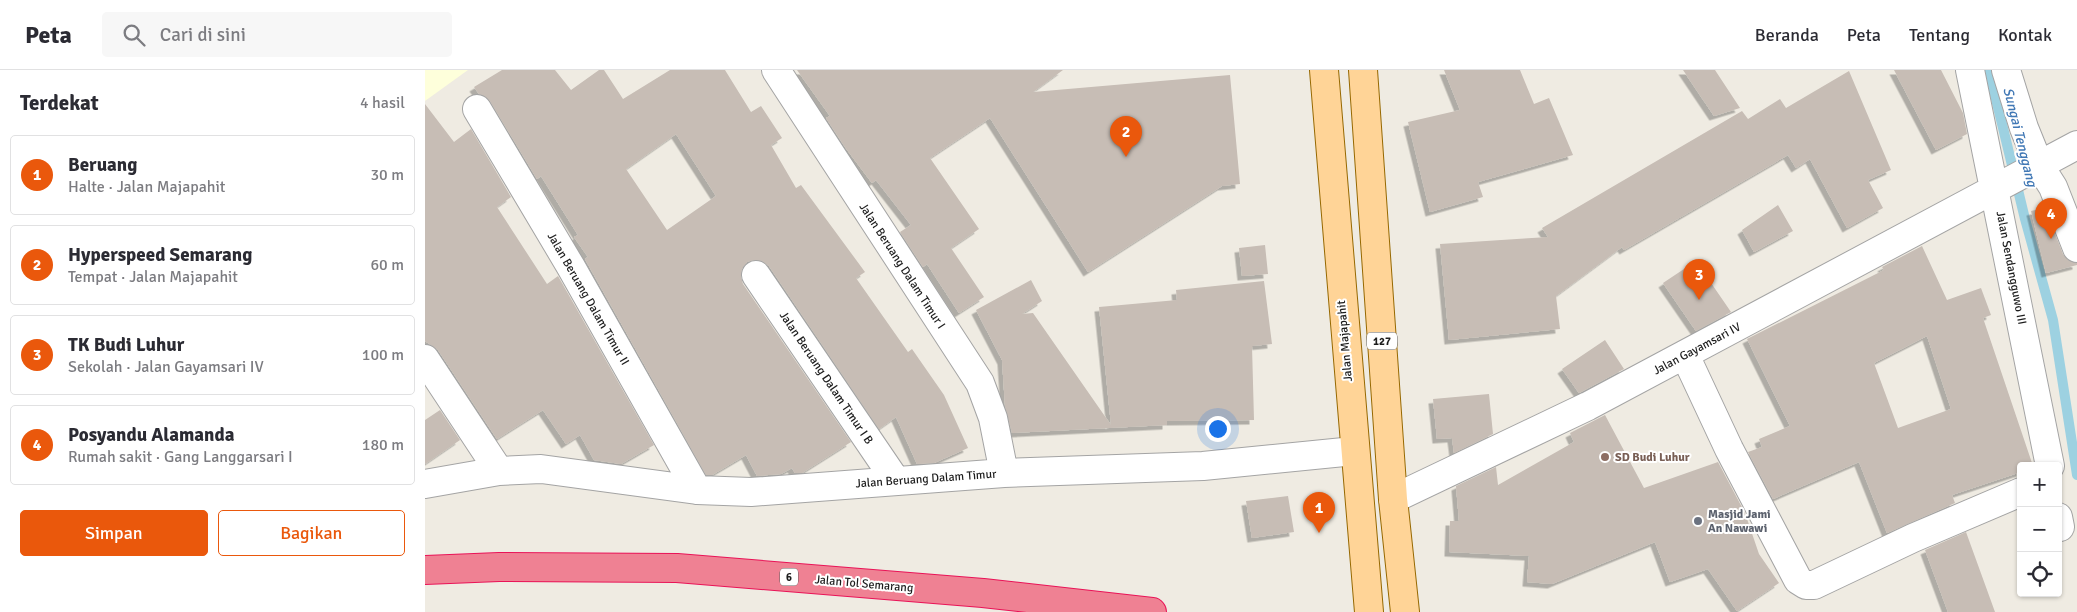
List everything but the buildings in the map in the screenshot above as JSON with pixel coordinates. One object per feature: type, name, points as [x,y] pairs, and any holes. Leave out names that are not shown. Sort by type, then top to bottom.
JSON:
[{"type":"highway","name":"Jalan Tol Semarang","points":[[425,570],[499,567],[677,568],[983,593],[1152,612]]},
{"type":"main road","name":"Jalan Majapahit","points":[[1324,70],[1354,451],[1369,612]]},
{"type":"main road","name":"127","points":[[1363,70],[1393,500],[1405,612]]},
{"type":"street","name":"Jalan Beruang Dalam Timur I","points":[[775,70],[979,383],[993,418],[1004,473]]},
{"type":"street","name":"Jalan Sendangguwo III","points":[[1970,70],[2014,177],[2049,462]]},
{"type":"street","points":[[2006,70],[2024,128],[2014,177],[2053,187],[2077,248]]},
{"type":"street","name":"Jalan Beruang Dalam Timur II","points":[[477,108],[571,267],[697,490]]},
{"type":"street","name":"Jalan Gayamsari IV","points":[[1393,500],[1588,406],[2077,145]]},
{"type":"street","name":"Jalan Beruang Dalam Timur I B","points":[[756,275],[896,481]]},
{"type":"street","points":[[1685,355],[1729,449],[1798,580],[1806,585],[1814,584],[1913,538],[2017,494]]},
{"type":"street","points":[[425,359],[499,471]]},
{"type":"street","name":"Jalan Beruang Dalam Timur","points":[[425,484],[457,480],[499,471],[541,469],[697,490],[751,492],[1004,473],[1203,466],[1354,451]]},
{"type":"shaded area","points":[[425,70],[468,70],[425,101]]},
{"type":"waterway","name":"Sungai Tenggang","points":[[1989,70],[2025,219],[2053,320],[2077,475]]},
{"type":"place","name":"Hyperspeed Semarang","points":[[1126,157]]},
{"type":"place","name":"Posyandu Alamanda","points":[[2051,239]]},
{"type":"place","name":"TK Budi Luhur","points":[[1699,300]]},
{"type":"place","name":"SD Budi Luhur","points":[[1605,457]]},
{"type":"place","name":"Masjid Jami An Nawawi","points":[[1698,521]]},
{"type":"place","name":"Beruang","points":[[1319,533]]}]
